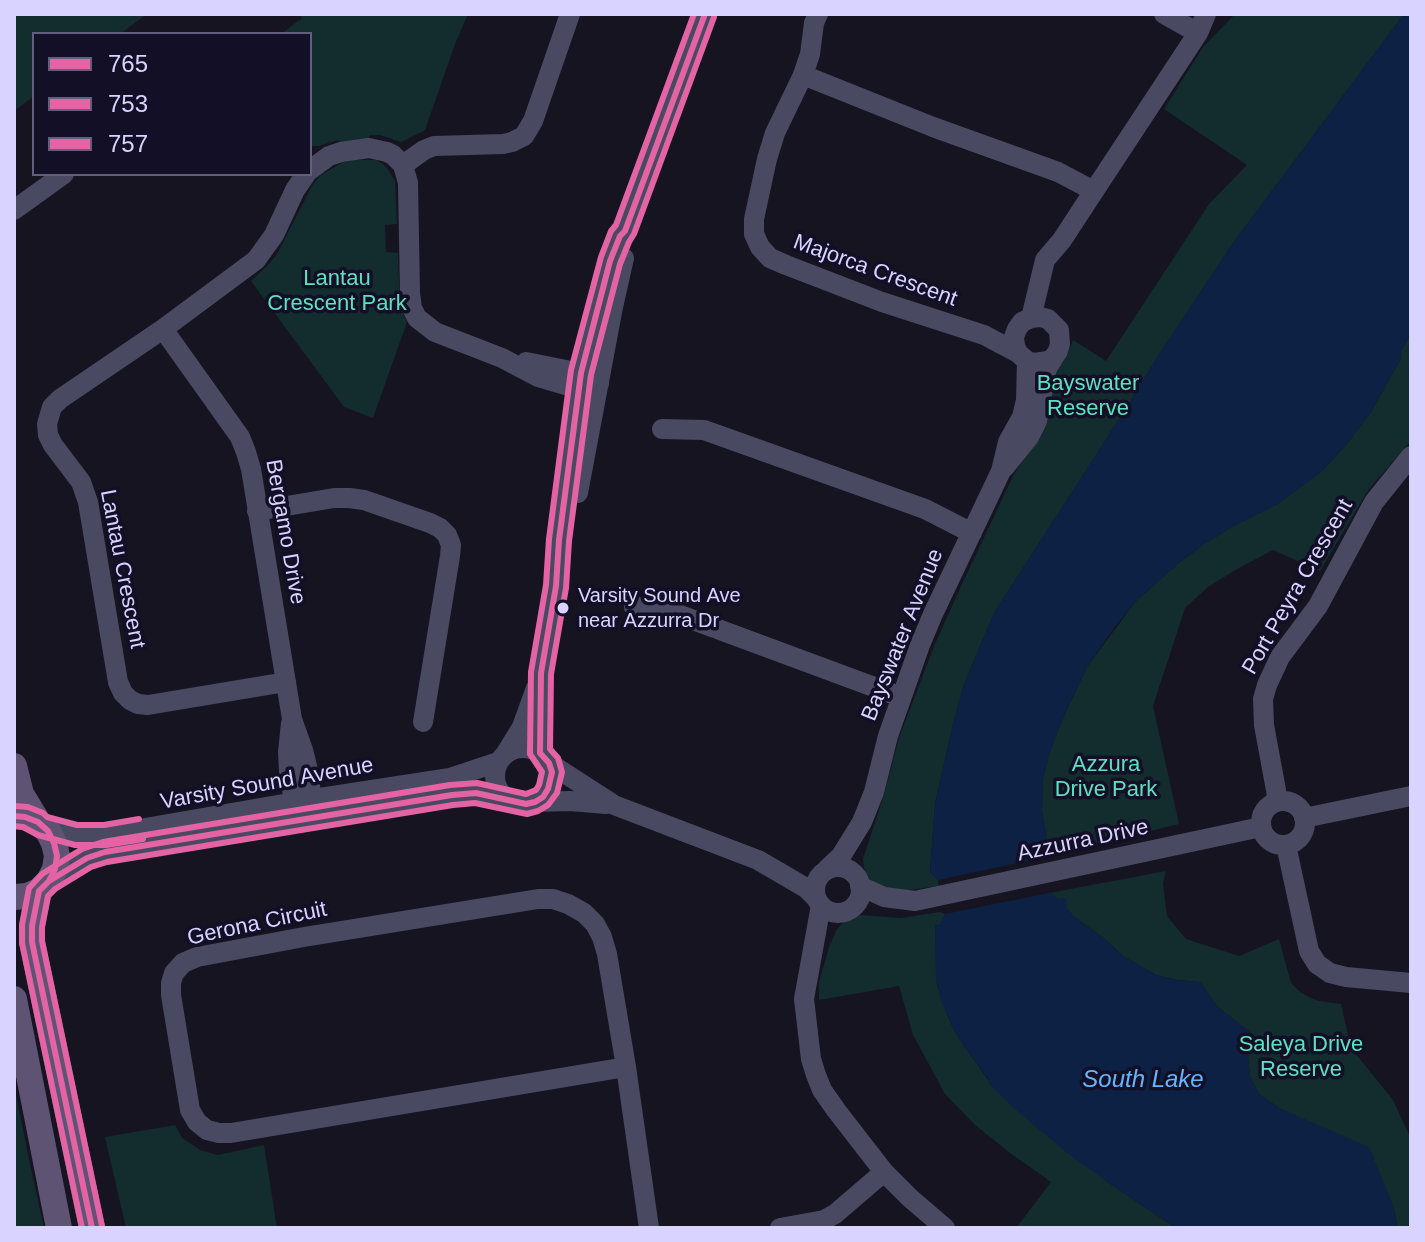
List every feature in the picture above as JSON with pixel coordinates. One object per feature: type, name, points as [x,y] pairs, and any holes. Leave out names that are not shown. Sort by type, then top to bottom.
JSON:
[{"type":"main road","points":[[14,766],[31,822],[48,831],[57,856],[55,869],[34,890],[32,942],[92,1228]]},
{"type":"main road","points":[[14,999],[59,1228]]},
{"type":"street","points":[[570,14],[533,121],[524,136],[503,144],[434,146],[403,165],[408,183],[410,293],[417,318],[435,332],[502,358],[538,377],[565,385],[587,381]]},
{"type":"street","points":[[614,805],[570,801],[516,803],[507,800],[496,787],[494,778],[502,758],[522,727],[541,673],[556,586],[568,543],[587,381],[613,307],[628,241],[625,231],[705,14]]},
{"type":"street","name":"Majorca Crescent","points":[[818,14],[803,75],[783,113],[767,159],[754,219],[754,234],[760,247],[770,258],[786,265],[882,302],[984,335],[1023,357]]},
{"type":"street","points":[[1164,14],[1202,23]]},
{"type":"street","name":"Bayswater Avenue","points":[[825,871],[841,856],[862,822],[874,792],[880,760],[901,697],[933,614],[1001,471],[1008,442],[1022,417],[1026,400],[1023,357],[1015,346],[1014,337],[1024,323],[1045,260],[1062,240],[1202,23],[1224,14]]},
{"type":"street","points":[[803,75],[1058,172],[1094,191]]},
{"type":"street","name":"Lantau Crescent","points":[[312,169],[329,156],[369,148],[387,152],[403,165]]},
{"type":"street","points":[[14,210],[61,176]]},
{"type":"street","name":"Lantau Crescent","points":[[286,682],[148,705],[138,704],[123,693],[118,682],[88,502],[81,482],[48,435],[47,424],[52,407],[60,399],[163,329],[256,260],[267,247],[305,176]]},
{"type":"street","name":"Bayswater Avenue","points":[[1001,471],[1029,437],[1037,421],[1047,368],[1060,344],[1049,290],[1053,264],[1062,240]]},
{"type":"street","points":[[1024,323],[1040,317],[1055,325]]},
{"type":"street","name":"Majorca Crescent","points":[[984,335],[1024,323]]},
{"type":"street","name":"Bergamo Drive","points":[[163,329],[240,437],[251,469],[292,719],[289,769],[303,807]]},
{"type":"street","points":[[1023,357],[1041,363],[1054,357]]},
{"type":"street","points":[[662,429],[704,430],[925,509],[972,533]]},
{"type":"street","name":"Port Peyra Crescent","points":[[1278,801],[1264,725],[1263,699],[1267,685],[1280,657],[1318,606],[1374,502],[1407,469]]},
{"type":"street","points":[[257,511],[349,498],[430,523],[447,535],[451,545],[450,556],[423,722]]},
{"type":"street","points":[[634,607],[661,608],[901,697]]},
{"type":"street","points":[[535,802],[543,797],[552,772],[544,758],[541,673]]},
{"type":"street","points":[[502,758],[513,749],[532,748],[614,805],[758,860],[806,888],[832,912],[868,907],[902,909],[915,901]]},
{"type":"street","name":"Varsity Sound Avenue","points":[[34,890],[87,858],[105,852],[303,807],[450,778],[502,758]]},
{"type":"street","name":"Varsity Sound Avenue","points":[[31,822],[76,835],[105,835],[303,807],[476,793],[507,800]]},
{"type":"street","points":[[1304,818],[1411,796]]},
{"type":"street","points":[[1278,801],[1295,804],[1304,818],[1301,835],[1286,845],[1270,841],[1261,827],[1263,812],[1278,801]]},
{"type":"street","name":"Bayswater Avenue","points":[[858,881],[862,822]]},
{"type":"street","name":"Azzurra Drive","points":[[915,901],[1261,827]]},
{"type":"street","points":[[1286,845],[1309,951],[1317,964],[1330,973],[1346,977],[1411,983]]},
{"type":"street","points":[[758,860],[825,871],[839,867],[851,871],[858,881],[884,897],[915,901]]},
{"type":"street","points":[[825,871],[815,884],[819,902],[804,999],[811,1059],[816,1075],[836,1110],[884,1172],[945,1228]]},
{"type":"street","points":[[811,962],[831,929],[859,899],[858,881]]},
{"type":"street","name":"Gerona Circuit","points":[[626,1067],[219,1133],[207,1130],[197,1122],[190,1110],[171,983],[174,973],[183,963],[197,957],[538,899],[553,899],[568,904],[595,924],[607,954],[626,1067],[649,1228]]},
{"type":"street","points":[[780,1228],[824,1220],[884,1172]]},
{"type":"green space","points":[[14,14],[147,14],[123,32],[32,32],[32,98],[14,111]]},
{"type":"green space","points":[[299,14],[468,14],[425,130],[401,142],[369,135],[369,142],[342,145],[338,140],[312,146],[312,32],[284,32],[302,18]]},
{"type":"green space","name":"Bayswater Reserve","points":[[1235,14],[1404,14],[1233,243],[994,613],[963,687],[935,804],[930,872],[938,880],[939,886],[903,891],[879,886],[864,869],[863,859],[899,738],[934,646],[962,584],[1014,474],[1039,435],[1055,369],[1067,356],[1073,340],[1106,361],[1209,204],[1247,165],[1164,109],[1203,47]]},
{"type":"green space","name":"Lantau Crescent Park","points":[[376,160],[388,169],[395,181],[397,224],[385,225],[386,252],[398,253],[400,307],[407,322],[373,418],[344,407],[251,281],[277,254],[313,184],[321,175],[343,162]]},
{"type":"green space","name":"Azzura Drive Park","points":[[1411,333],[1411,441],[1369,489],[1320,571],[1273,550],[1208,587],[1185,608],[1153,706],[1179,824],[1041,858],[1048,846],[1042,811],[1043,778],[1051,748],[1087,667],[1136,601],[1180,562],[1232,527],[1276,505],[1321,472],[1371,412]]},
{"type":"green space","name":"Saleya Drive Reserve","points":[[1166,871],[1163,883],[1167,916],[1186,939],[1239,956],[1279,939],[1291,983],[1311,998],[1341,1004],[1351,1048],[1393,1100],[1411,1139],[1411,1228],[1398,1228],[1393,1205],[1259,1094],[1250,1077],[1248,1057],[1253,1035],[1217,1006],[1200,982],[1156,975],[1123,956],[1049,893]]},
{"type":"green space","points":[[940,912],[945,914],[940,925],[935,926],[937,985],[956,1034],[988,1080],[1106,1181],[1176,1228],[1016,1228],[1051,1182],[975,1125],[945,1094],[913,1035],[899,986],[819,1000],[819,982],[829,947],[844,921],[860,915],[901,918]]},
{"type":"green space","points":[[14,1084],[30,1164],[44,1228],[14,1228]]},
{"type":"green space","points":[[175,1125],[182,1138],[200,1150],[218,1155],[264,1145],[277,1228],[126,1228],[105,1137]]},
{"type":"water","name":"South Lake","points":[[1404,14],[1411,14],[1411,333],[1401,351],[1401,358],[1371,412],[1321,472],[1276,505],[1232,527],[1180,562],[1136,601],[1114,628],[1087,667],[1051,749],[1043,778],[1042,811],[1048,846],[1041,859],[1049,892],[1058,899],[1066,898],[1067,908],[1073,916],[1123,956],[1156,975],[1200,982],[1217,1006],[1253,1035],[1248,1057],[1250,1077],[1259,1094],[1279,1108],[1369,1147],[1393,1205],[1398,1228],[1176,1228],[1066,1152],[1017,1111],[989,1084],[956,1034],[941,1001],[936,976],[935,926],[940,925],[945,914],[938,880],[930,873],[935,804],[963,687],[994,613],[1233,243]]},
{"type":"pier","points":[[1041,858],[1049,893],[945,914],[938,880]]},
{"type":"transit line","name":"757","points":[[82,1228],[22,943],[29,888],[42,874],[82,849],[103,842],[450,785],[477,783],[526,794],[536,790],[539,785],[542,772],[530,754],[531,672],[546,585],[571,370],[601,257],[616,225],[694,14]]},
{"type":"transit line","name":"765","points":[[39,891],[49,881],[87,858],[105,852],[452,795],[476,793],[526,804],[543,797],[552,772],[540,753],[541,673],[556,586],[581,373],[610,261],[625,231],[705,14]]},
{"type":"transit line","name":"753","points":[[102,1226],[42,941],[48,896],[55,889],[91,867],[107,862],[453,805],[475,803],[527,814],[548,805],[557,793],[562,772],[558,758],[550,749],[551,674],[566,588],[569,541],[591,375],[620,264],[634,234],[714,17]]},
{"type":"transit line","name":"757","points":[[15,806],[28,807],[47,817],[77,825],[104,825],[139,819]]},
{"type":"transit line","name":"765","points":[[14,816],[38,822],[48,831],[54,843],[57,856],[55,869],[39,891]]},
{"type":"transit line","name":"753","points":[[14,826],[75,845],[106,845],[143,839]]},
{"type":"transit line","name":"765","points":[[39,891],[32,942],[92,1228]]},
{"type":"place","name":"Varsity Sound Ave near Azzurra Dr","points":[[563,608]]}]
